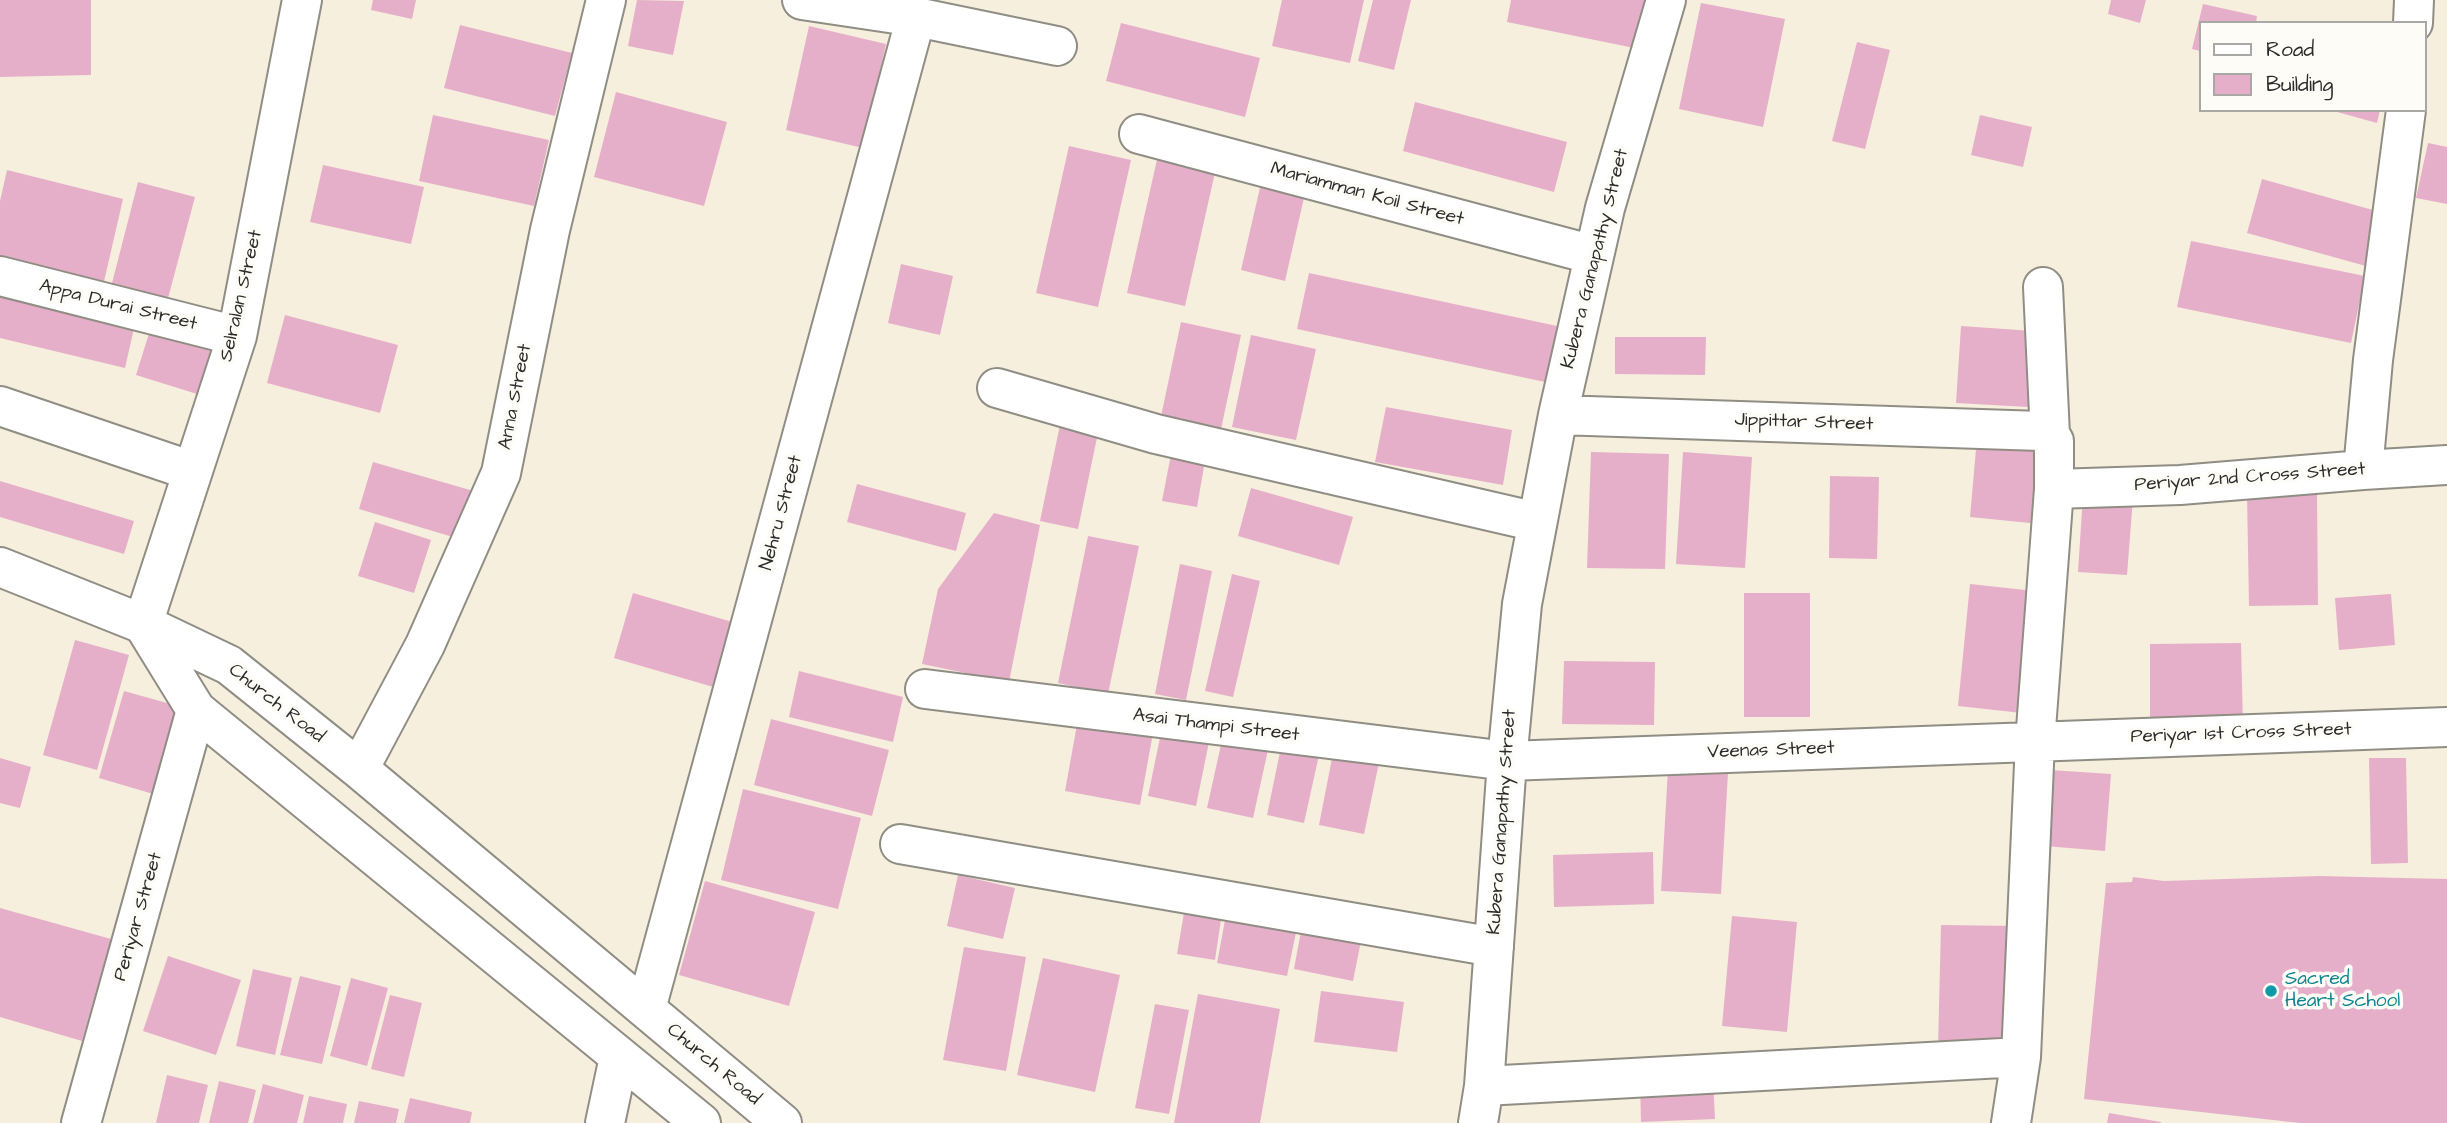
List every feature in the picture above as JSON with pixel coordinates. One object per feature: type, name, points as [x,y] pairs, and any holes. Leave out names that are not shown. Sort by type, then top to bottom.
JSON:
[{"type":"street","name":"Selralan Street","points":[[143,625],[237,336],[302,0]]},
{"type":"street","name":"Anna Street","points":[[359,769],[425,645],[501,473],[550,230],[606,0]]},
{"type":"street","points":[[802,0],[916,17],[1057,46]]},
{"type":"street","name":"Kubera Ganapathy Street","points":[[1481,1105],[1507,761],[1522,604],[1558,415],[1605,208],[1666,0]]},
{"type":"street","points":[[2413,21],[2414,0]]},
{"type":"street","name":"Nehru Street","points":[[646,1009],[916,17]]},
{"type":"street","points":[[2363,470],[2373,360],[2406,112]]},
{"type":"street","name":"Mariamman Koil Street","points":[[1139,134],[1594,255]]},
{"type":"street","name":"Appa Durai Street","points":[[0,276],[237,336]]},
{"type":"street","points":[[2011,1123],[2021,1057],[2035,742],[2054,488],[2054,441],[2050,435],[2043,288]]},
{"type":"street","points":[[996,388],[1156,434],[1537,522]]},
{"type":"street","points":[[0,407],[192,471]]},
{"type":"street","name":"Jippittar Street","points":[[1558,415],[2040,431],[2050,435]]},
{"type":"street","name":"Periyar 2nd Cross Street","points":[[2054,488],[2180,485],[2447,465]]},
{"type":"street","name":"Church Road","points":[[0,567],[143,625],[229,665],[359,769],[782,1123]]},
{"type":"street","points":[[143,625],[196,710],[701,1123]]},
{"type":"street","name":"Asai Thampi Street","points":[[925,690],[1507,761]]},
{"type":"street","name":"Periyar Street","points":[[81,1123],[196,710]]},
{"type":"street","name":"Periyar 1st Cross Street","points":[[2035,742],[2447,727]]},
{"type":"street","name":"Veenas Street","points":[[1507,761],[2035,742]]},
{"type":"street","points":[[900,844],[1494,947]]},
{"type":"street","points":[[605,1123],[619,1056]]},
{"type":"street","points":[[1481,1105],[2021,1057]]},
{"type":"building","points":[[0,0],[91,0],[91,75],[0,77]]},
{"type":"building","points":[[373,0],[416,0],[412,19],[371,10]]},
{"type":"building","points":[[637,0],[684,1],[673,55],[628,46]]},
{"type":"building","points":[[1282,0],[1364,0],[1350,63],[1272,46]]},
{"type":"building","points":[[1373,0],[1411,0],[1394,70],[1358,61]]},
{"type":"building","points":[[1511,0],[1648,0],[1639,49],[1507,22]]},
{"type":"building","points":[[2111,0],[2146,0],[2140,23],[2108,14]]},
{"type":"building","points":[[1701,3],[1785,19],[1763,127],[1679,109]]},
{"type":"building","points":[[2203,4],[2257,16],[2256,21],[2199,21]]},
{"type":"building","points":[[1121,23],[1260,58],[1245,117],[1106,81]]},
{"type":"building","points":[[2198,24],[2198,50],[2192,49]]},
{"type":"building","points":[[460,25],[572,53],[555,116],[444,88]]},
{"type":"building","points":[[809,26],[886,44],[863,148],[786,130]]},
{"type":"building","points":[[1857,42],[1890,50],[1865,149],[1832,141]]},
{"type":"building","points":[[616,92],[727,122],[704,206],[594,177]]},
{"type":"building","points":[[1415,102],[1567,142],[1554,192],[1403,151]]},
{"type":"building","points":[[2337,112],[2380,112],[2377,123]]},
{"type":"building","points":[[433,115],[549,140],[534,206],[419,181]]},
{"type":"building","points":[[1980,115],[2032,127],[2023,167],[1971,155]]},
{"type":"building","points":[[2428,143],[2447,147],[2447,204],[2416,198]]},
{"type":"building","points":[[1069,146],[1131,160],[1098,307],[1036,293]]},
{"type":"building","points":[[1158,155],[1216,168],[1185,306],[1127,293]]},
{"type":"building","points":[[323,165],[424,187],[411,244],[310,222]]},
{"type":"building","points":[[7,170],[123,199],[103,286],[0,261],[0,201]]},
{"type":"building","points":[[1262,179],[1306,189],[1285,281],[1241,270]]},
{"type":"building","points":[[2262,179],[2387,214],[2373,268],[2247,233]]},
{"type":"building","points":[[138,182],[195,197],[167,302],[111,287]]},
{"type":"building","points":[[2191,241],[2365,276],[2351,343],[2177,307]]},
{"type":"building","points":[[901,264],[953,276],[940,335],[888,323]]},
{"type":"building","points":[[1309,273],[1557,326],[1545,382],[1297,329]]},
{"type":"building","points":[[0,292],[135,324],[125,368],[0,338]]},
{"type":"building","points":[[285,315],[398,345],[380,413],[267,383]]},
{"type":"building","points":[[1181,322],[1241,335],[1220,434],[1160,421]]},
{"type":"building","points":[[1961,326],[2033,331],[2028,407],[1956,403]]},
{"type":"building","points":[[151,327],[228,350],[213,399],[136,375]]},
{"type":"building","points":[[1251,335],[1316,349],[1296,440],[1232,427]]},
{"type":"building","points":[[1615,337],[1706,337],[1705,375],[1615,374]]},
{"type":"building","points":[[1386,407],[1512,430],[1503,485],[1375,462]]},
{"type":"building","points":[[1061,420],[1099,428],[1078,529],[1040,521]]},
{"type":"building","points":[[1977,438],[2047,445],[2040,524],[1970,517]]},
{"type":"building","points":[[1172,449],[1206,455],[1197,507],[1162,501]]},
{"type":"building","points":[[1591,452],[1669,454],[1665,569],[1587,568]]},
{"type":"building","points":[[1683,452],[1752,457],[1745,568],[1676,564]]},
{"type":"building","points":[[373,462],[477,492],[463,540],[359,509]]},
{"type":"building","points":[[1830,476],[1879,477],[1877,559],[1829,558]]},
{"type":"building","points":[[0,481],[134,521],[124,554],[0,517]]},
{"type":"building","points":[[857,484],[966,513],[956,551],[847,522]]},
{"type":"building","points":[[1251,488],[1353,517],[1339,565],[1238,536]]},
{"type":"building","points":[[2247,494],[2317,494],[2318,605],[2249,606]]},
{"type":"building","points":[[2083,495],[2133,498],[2127,575],[2078,572]]},
{"type":"building","points":[[994,513],[1040,525],[1009,682],[922,664],[938,589]]},
{"type":"building","points":[[375,522],[431,540],[414,593],[358,576]]},
{"type":"building","points":[[1088,536],[1139,546],[1108,694],[1058,683]]},
{"type":"building","points":[[1180,564],[1212,571],[1186,700],[1155,694]]},
{"type":"building","points":[[1232,574],[1260,581],[1233,697],[1205,691]]},
{"type":"building","points":[[1970,584],[2044,592],[2031,714],[1958,706]]},
{"type":"building","points":[[633,593],[746,626],[727,691],[614,658]]},
{"type":"building","points":[[1744,593],[1810,593],[1810,717],[1744,717]]},
{"type":"building","points":[[2391,594],[2395,645],[2339,650],[2335,598]]},
{"type":"building","points":[[75,640],[129,655],[97,770],[43,755]]},
{"type":"building","points":[[2241,643],[2243,726],[2150,728],[2150,644]]},
{"type":"building","points":[[1564,661],[1655,662],[1654,725],[1562,724]]},
{"type":"building","points":[[799,671],[903,697],[893,742],[789,717]]},
{"type":"building","points":[[124,691],[185,708],[160,796],[99,778]]},
{"type":"building","points":[[771,719],[889,750],[872,816],[754,785]]},
{"type":"building","points":[[1078,719],[1153,733],[1140,805],[1065,791]]},
{"type":"building","points":[[1163,723],[1211,732],[1196,806],[1148,796]]},
{"type":"building","points":[[1222,740],[1268,750],[1253,818],[1207,808]]},
{"type":"building","points":[[1281,747],[1319,755],[1304,823],[1267,815]]},
{"type":"building","points":[[1334,748],[1380,758],[1364,834],[1319,825]]},
{"type":"building","points":[[0,758],[31,767],[20,808],[0,803]]},
{"type":"building","points":[[2369,758],[2406,758],[2408,863],[2371,864]]},
{"type":"building","points":[[1668,769],[1728,773],[1721,894],[1661,891]]},
{"type":"building","points":[[2050,770],[2111,774],[2105,851],[2045,846]]},
{"type":"building","points":[[743,789],[861,818],[838,909],[721,880]]},
{"type":"building","points":[[1653,852],[1654,904],[1554,907],[1553,855]]},
{"type":"building","points":[[958,875],[1015,888],[1003,939],[947,926]]},
{"type":"building","name":"Sacred Heart School","points":[[2319,876],[2447,879],[2447,1123],[2300,1123],[2084,1099],[2106,883],[2132,882],[2133,877],[2164,881]]},
{"type":"building","points":[[705,881],[815,912],[789,1006],[679,975]]},
{"type":"building","points":[[1228,904],[1299,918],[1287,976],[1217,963]]},
{"type":"building","points":[[1185,907],[1222,913],[1215,960],[1177,954]]},
{"type":"building","points":[[0,908],[111,939],[82,1041],[0,1017]]},
{"type":"building","points":[[1732,916],[1797,922],[1787,1032],[1722,1026]]},
{"type":"building","points":[[1303,920],[1363,931],[1353,981],[1294,969]]},
{"type":"building","points":[[1941,925],[2018,926],[2016,1049],[1938,1048]]},
{"type":"building","points":[[964,947],[1026,957],[1006,1071],[943,1060]]},
{"type":"building","points":[[168,956],[241,980],[216,1055],[143,1031]]},
{"type":"building","points":[[1043,958],[1120,975],[1095,1092],[1017,1075]]},
{"type":"building","points":[[253,969],[292,978],[275,1055],[236,1046]]},
{"type":"building","points":[[300,976],[341,986],[322,1064],[280,1055]]},
{"type":"building","points":[[351,978],[388,988],[367,1066],[330,1056]]},
{"type":"building","points":[[1321,991],[1404,1002],[1397,1052],[1314,1042]]},
{"type":"building","points":[[1198,994],[1280,1009],[1260,1123],[1174,1123]]},
{"type":"building","points":[[390,995],[422,1003],[404,1077],[371,1069]]},
{"type":"building","points":[[1155,1004],[1189,1010],[1169,1114],[1135,1108]]},
{"type":"building","points":[[167,1075],[208,1085],[199,1123],[156,1123]]},
{"type":"building","points":[[1713,1079],[1715,1119],[1641,1122],[1640,1082]]},
{"type":"building","points":[[219,1081],[256,1090],[248,1123],[209,1123]]},
{"type":"building","points":[[263,1084],[304,1095],[297,1123],[253,1123]]},
{"type":"building","points":[[309,1096],[347,1104],[343,1123],[303,1123]]},
{"type":"building","points":[[410,1098],[472,1112],[470,1123],[404,1123]]},
{"type":"building","points":[[359,1101],[399,1109],[396,1123],[354,1123]]},
{"type":"building","points":[[2109,1113],[2161,1122],[2161,1123],[2107,1123]]},
{"type":"place","name":"Sacred Heart School","points":[[2271,991]]}]
